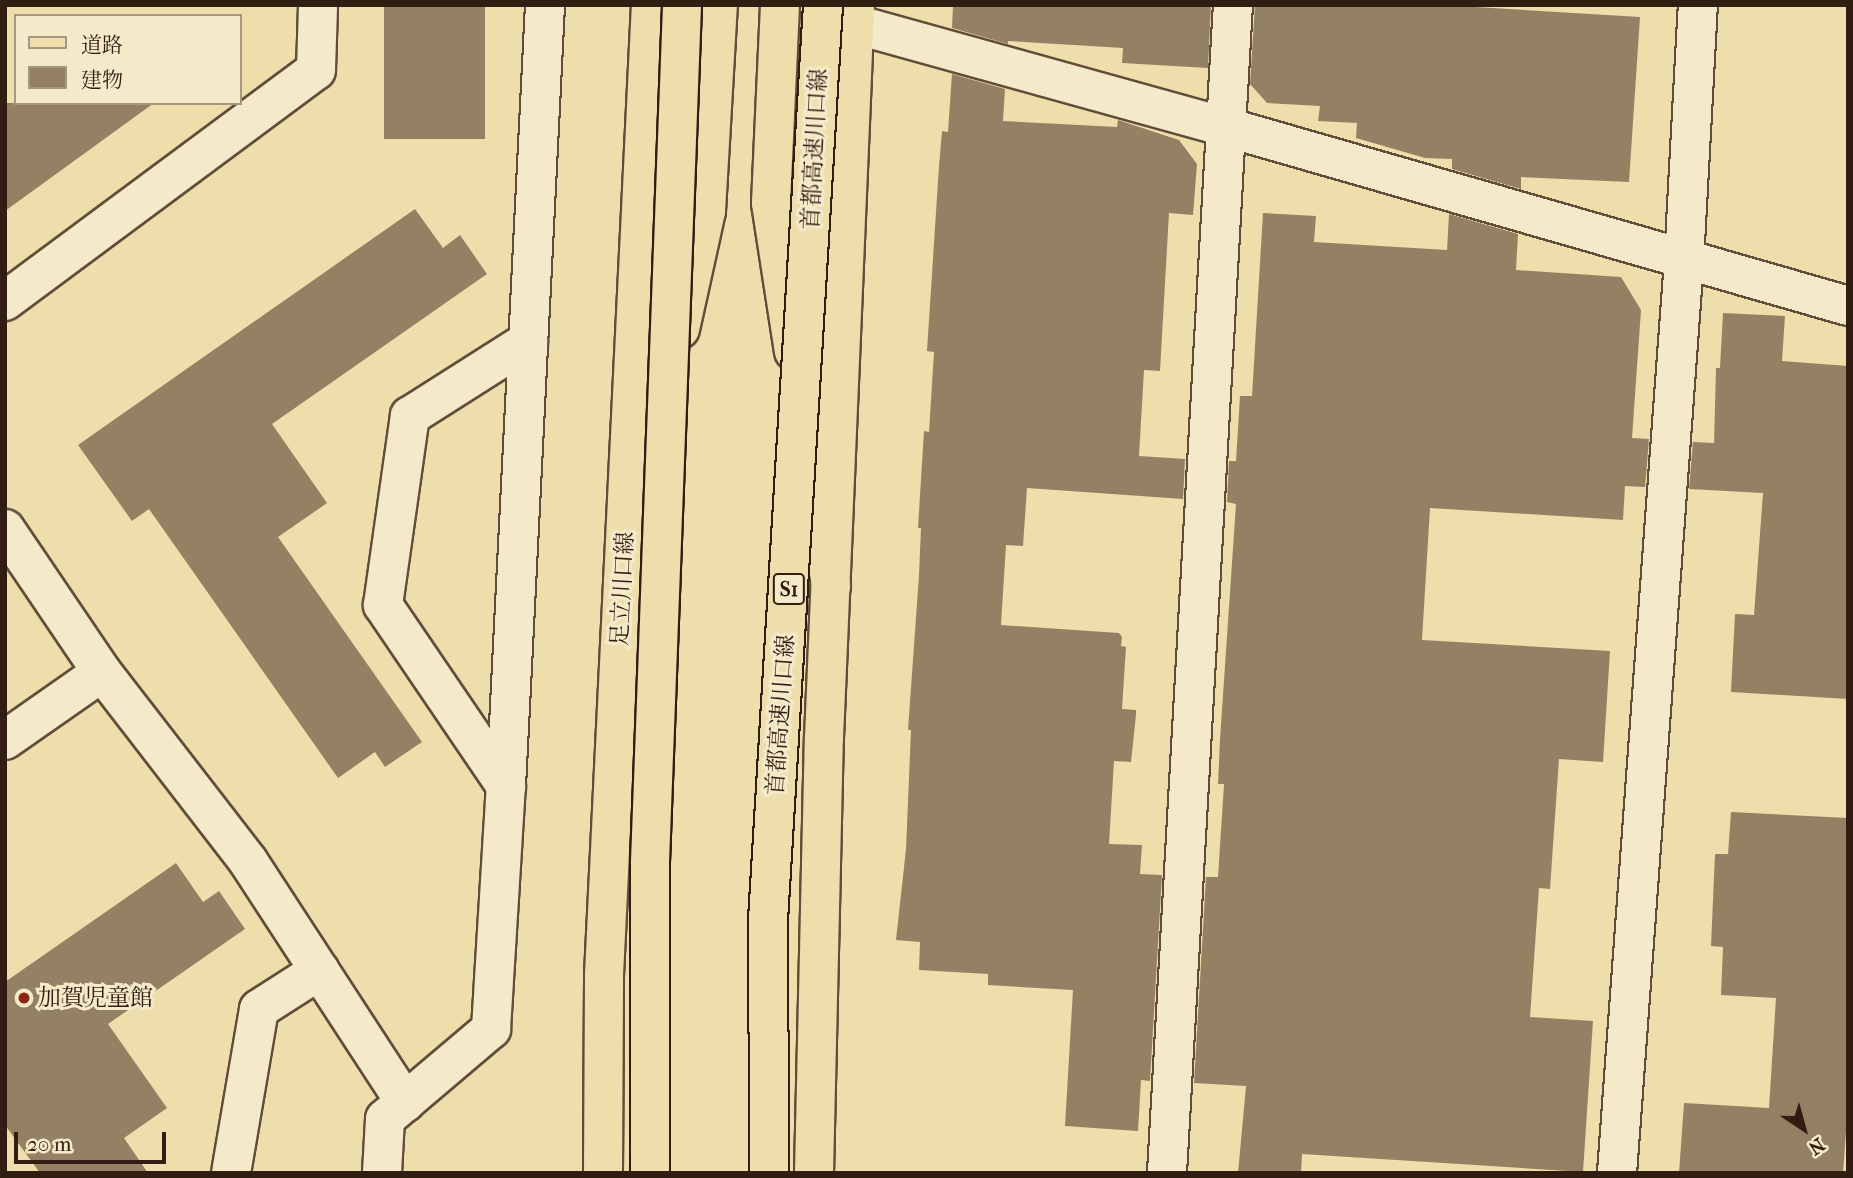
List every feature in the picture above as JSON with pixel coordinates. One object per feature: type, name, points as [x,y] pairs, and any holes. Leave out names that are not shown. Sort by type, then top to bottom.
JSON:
[{"type":"main road","name":"足立川口線","points":[[603,1173],[604,975],[651,5]]},
{"type":"main road","points":[[650,1173],[650,862],[682,5]]},
{"type":"main road","points":[[623,581],[706,211],[718,5]]},
{"type":"main road","name":"S1","points":[[780,5],[771,203],[831,586]]},
{"type":"main road","points":[[814,1173],[844,12]]},
{"type":"main road","name":"首都高速川口線","points":[[769,1173],[768,920],[844,12]]},
{"type":"street","points":[[5,301],[316,70],[318,5]]},
{"type":"street","points":[[382,1173],[385,1119],[491,1029],[506,786],[545,5]]},
{"type":"street","points":[[1167,1173],[1233,5]]},
{"type":"street","points":[[1617,1173],[1684,261],[1698,5]]},
{"type":"street","points":[[844,12],[1226,127],[1684,261],[1848,306]]},
{"type":"street","points":[[506,786],[383,605],[410,416],[528,341]]},
{"type":"street","points":[[5,529],[102,672],[248,861],[405,1101]]},
{"type":"street","points":[[5,740],[102,672]]},
{"type":"street","points":[[231,1173],[259,1009],[320,970]]},
{"type":"building","points":[[384,5],[485,5],[485,139],[384,139]]},
{"type":"building","points":[[953,5],[1211,5],[1208,68],[1122,63],[1123,48],[1008,41],[1008,44],[952,28]]},
{"type":"building","points":[[1255,5],[1442,5],[1640,17],[1629,182],[1521,177],[1521,189],[1452,169],[1452,159],[1425,158],[1356,138],[1357,123],[1318,121],[1320,106],[1267,103],[1250,84]]},
{"type":"building","points":[[952,74],[1005,89],[1003,121],[1117,127],[1118,120],[1179,140],[1197,164],[1193,215],[1169,213],[1160,371],[1144,370],[1139,456],[1185,459],[1183,499],[1027,488],[1023,546],[1006,545],[1001,625],[1119,633],[1122,637],[1121,646],[1126,647],[1122,709],[1136,710],[1136,715],[1131,762],[1114,761],[1109,844],[1142,845],[1140,874],[1162,875],[1150,1081],[1141,1080],[1138,1131],[1065,1126],[1073,990],[988,985],[988,974],[919,970],[920,942],[896,940],[906,849],[911,730],[908,730],[919,575],[921,528],[918,528],[924,431],[929,432],[934,352],[927,351],[942,131],[948,132]]},
{"type":"building","points":[[5,103],[151,105],[5,211]]},
{"type":"building","points":[[415,209],[443,248],[460,235],[487,274],[272,424],[327,503],[278,537],[422,742],[385,767],[375,752],[338,778],[149,509],[132,521],[78,445]]},
{"type":"building","points":[[1263,213],[1316,216],[1314,242],[1447,250],[1449,214],[1518,234],[1516,270],[1621,277],[1641,310],[1632,438],[1649,439],[1645,487],[1625,486],[1623,520],[1430,508],[1422,640],[1610,651],[1603,762],[1559,759],[1550,889],[1539,888],[1530,1017],[1593,1021],[1583,1172],[1302,1154],[1301,1173],[1238,1173],[1246,1086],[1194,1083],[1206,877],[1218,877],[1224,784],[1218,784],[1236,504],[1227,502],[1229,461],[1236,461],[1240,396],[1252,396]]},
{"type":"building","points":[[1723,313],[1785,316],[1782,361],[1848,366],[1848,699],[1731,692],[1735,614],[1754,615],[1763,493],[1689,489],[1693,442],[1714,443],[1716,368],[1720,368]]},
{"type":"building","points":[[1731,812],[1848,818],[1848,1104],[1843,1173],[1679,1173],[1684,1103],[1769,1108],[1776,998],[1721,995],[1723,947],[1711,946],[1715,854],[1728,854]]},
{"type":"building","points":[[176,863],[203,902],[219,891],[245,929],[108,1024],[167,1108],[124,1138],[148,1173],[40,1173],[5,1125],[5,982]]},
{"type":"place","name":"加賀児童館","points":[[24,998]]}]
